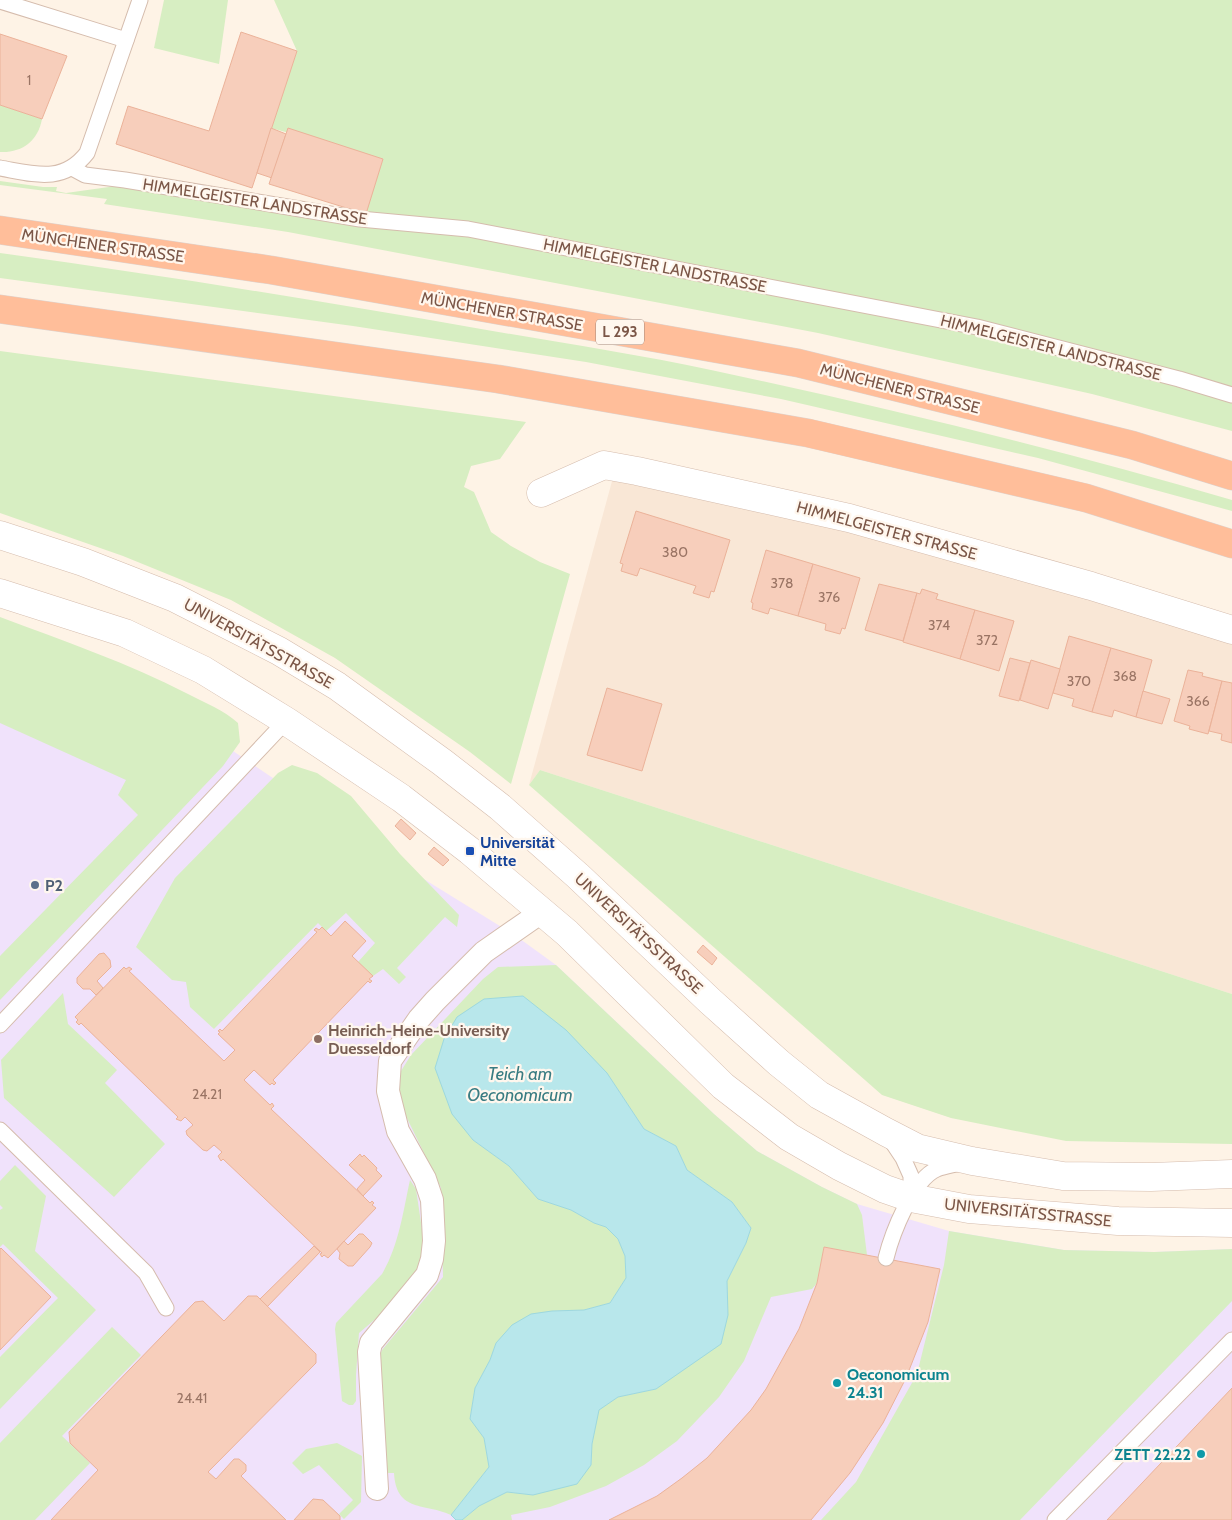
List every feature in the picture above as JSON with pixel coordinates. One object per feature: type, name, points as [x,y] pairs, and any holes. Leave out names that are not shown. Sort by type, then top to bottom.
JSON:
[{"type":"highway","name":"MÜNCHENER STRASSE","points":[[0,230],[271,270],[798,363],[1132,445],[1232,476]]},
{"type":"highway","points":[[0,309],[498,379],[808,433],[1086,498],[1232,544]]},
{"type":"street","name":"HIMMELGEISTER STRASSE","points":[[541,493],[604,465],[637,471],[849,518],[1091,586],[1232,630]]},
{"type":"street","name":"UNIVERSITÄTSSTRASSE","points":[[0,535],[82,562],[175,598],[279,651],[337,686],[442,762],[500,808],[578,876],[710,1001],[779,1063],[819,1095],[886,1132],[917,1148],[972,1161],[1063,1176],[1232,1174]]},
{"type":"street","name":"UNIVERSITÄTSSTRASSE","points":[[0,593],[125,633],[203,670],[286,721],[401,798],[470,851],[568,933],[723,1086],[789,1137],[822,1157],[885,1189],[911,1198],[969,1209],[1098,1220],[1232,1223]]},
{"type":"street","points":[[377,1489],[368,1352],[371,1343],[427,1275],[432,1260],[434,1240],[432,1200],[425,1179],[398,1131],[388,1091],[390,1061],[434,1001],[484,952],[543,911]]},
{"type":"lane","points":[[0,168],[52,175],[63,173],[79,164],[87,153],[96,130],[140,0]]},
{"type":"lane","points":[[0,2],[126,40]]},
{"type":"lane","name":"HIMMELGEISTER LANDSTRASSE","points":[[72,168],[85,175],[360,219],[468,229],[976,326],[1179,379],[1232,395]]},
{"type":"lane","points":[[0,1025],[286,721]]},
{"type":"lane","points":[[0,1130],[146,1273],[166,1308]]},
{"type":"lane","points":[[886,1132],[903,1158],[911,1176],[911,1198]]},
{"type":"lane","points":[[886,1258],[890,1243],[911,1198],[922,1180],[936,1169],[972,1161]]},
{"type":"lane","points":[[1055,1520],[1232,1340]]},
{"type":"shaded area","points":[[617,463],[1232,629],[1232,994],[540,770],[529,785]]},
{"type":"shaded area","name":"Heinrich-Heine-University Duesseldorf","points":[[0,661],[165,705],[406,868],[516,936],[556,965],[714,1114],[757,1151],[857,1204],[949,1231],[1064,1250],[1154,1252],[1232,1249],[1232,1520],[0,1520]]},
{"type":"green space","points":[[164,0],[228,0],[219,64],[154,48]]},
{"type":"green space","points":[[274,0],[1232,0],[1232,431],[1092,394],[818,333],[288,232],[104,204],[107,199],[0,185],[0,181],[57,187],[56,191],[66,193],[116,186],[362,225],[383,159],[271,128],[297,51]]},
{"type":"green space","points":[[0,105],[42,119],[37,134],[22,148],[0,152]]},
{"type":"green space","points":[[0,253],[301,298],[596,348],[711,370],[907,414],[1103,464],[1232,500],[1232,511],[1038,458],[781,399],[586,362],[353,326],[0,278]]},
{"type":"green space","points":[[0,351],[526,422],[500,459],[471,466],[464,487],[474,492],[491,532],[540,562],[570,574],[511,784],[470,752],[335,658],[231,600],[123,556],[0,513]]},
{"type":"green space","points":[[0,617],[119,662],[214,707],[238,723],[240,742],[223,766],[0,1000],[0,956],[138,815],[118,795],[126,780],[0,723]]},
{"type":"green space","points":[[292,765],[317,773],[351,796],[400,854],[459,915],[457,927],[445,917],[397,968],[406,977],[399,984],[383,969],[373,976],[358,962],[375,943],[346,913],[326,931],[318,923],[214,1029],[190,1007],[186,982],[172,980],[136,947],[175,878],[278,773]]},
{"type":"green space","points":[[540,770],[1232,994],[1232,1144],[1066,1141],[951,1118],[882,1095],[529,785]]},
{"type":"green space","points":[[556,965],[714,1114],[757,1151],[857,1204],[862,1215],[867,1255],[824,1247],[817,1283],[812,1289],[771,1297],[744,1361],[719,1397],[677,1441],[644,1465],[606,1486],[550,1507],[511,1515],[512,1520],[462,1520],[479,1506],[507,1492],[534,1495],[591,1465],[592,1444],[598,1410],[618,1397],[656,1389],[682,1370],[728,1315],[727,1281],[746,1243],[751,1228],[732,1202],[687,1170],[676,1146],[644,1129],[607,1073],[473,1140],[509,1166],[538,1199],[571,1210],[594,1223],[606,1227],[618,1239],[625,1256],[626,1278],[610,1303],[584,1310],[552,1311],[496,1343],[490,1360],[475,1388],[470,1418],[484,1438],[489,1467],[451,1515],[414,1505],[400,1495],[394,1473],[386,1473],[380,1355],[382,1350],[443,1277],[441,1188],[402,1108],[396,1079],[411,1055],[483,979],[498,967]]},
{"type":"green space","points":[[63,993],[68,1024],[117,1070],[105,1083],[165,1144],[114,1197],[4,1098],[1,1060]]},
{"type":"green space","points":[[15,1165],[46,1196],[35,1251],[96,1310],[0,1409],[0,1357],[58,1298],[3,1244],[0,1247],[0,1210],[3,1208],[0,1205],[0,1181]]},
{"type":"green space","points":[[410,1180],[416,1189],[424,1243],[420,1271],[393,1304],[359,1333],[356,1401],[353,1405],[349,1405],[342,1401],[336,1323],[382,1274],[388,1263],[400,1228]]},
{"type":"green space","points":[[949,1231],[1064,1250],[1154,1252],[1232,1249],[1232,1301],[1020,1520],[821,1520],[856,1482],[917,1374],[944,1265]]},
{"type":"green space","points":[[112,1327],[141,1355],[62,1436],[90,1463],[35,1520],[0,1520],[0,1443]]},
{"type":"green space","points":[[337,1443],[362,1456],[361,1502],[344,1519],[339,1514],[353,1500],[319,1465],[303,1474],[292,1463],[306,1449]]},
{"type":"water","name":"Teich am Oeconomicum","points":[[523,996],[566,1030],[607,1073],[644,1129],[676,1146],[687,1170],[732,1202],[751,1228],[746,1243],[727,1281],[728,1315],[721,1344],[656,1389],[618,1397],[599,1410],[592,1444],[591,1465],[577,1484],[533,1495],[507,1492],[479,1506],[462,1520],[456,1520],[451,1515],[489,1467],[484,1438],[470,1419],[475,1388],[490,1360],[496,1343],[512,1325],[531,1314],[584,1310],[610,1303],[626,1278],[625,1256],[618,1239],[606,1227],[594,1223],[571,1210],[538,1199],[509,1166],[473,1140],[452,1114],[435,1068],[444,1039],[457,1017],[484,999]]},
{"type":"building","points":[[241,32],[297,51],[252,188],[116,144],[128,106],[209,131]]},
{"type":"building","points":[[0,34],[67,56],[42,119],[0,105]]},
{"type":"building","points":[[271,128],[286,134],[272,178],[257,173]]},
{"type":"building","points":[[288,128],[383,159],[366,214],[269,184]]},
{"type":"building","points":[[636,511],[730,540],[714,592],[711,591],[709,598],[693,593],[696,586],[640,568],[637,576],[621,571],[623,564],[620,563]]},
{"type":"building","points":[[766,550],[813,564],[798,616],[770,608],[768,614],[752,609],[753,603],[751,602]]},
{"type":"building","points":[[813,564],[860,578],[845,629],[842,628],[840,634],[825,630],[826,624],[798,616]]},
{"type":"building","points":[[879,584],[917,593],[903,641],[865,630]]},
{"type":"building","points":[[922,589],[938,594],[936,599],[975,610],[960,659],[903,642],[917,593],[920,594]]},
{"type":"building","points":[[975,610],[1014,621],[999,671],[960,659]]},
{"type":"building","points":[[1069,636],[1111,648],[1092,712],[1072,706],[1074,699],[1053,693]]},
{"type":"building","points":[[1111,648],[1152,660],[1136,717],[1114,710],[1112,717],[1092,712]]},
{"type":"building","points":[[1010,658],[1030,663],[1019,701],[999,696]]},
{"type":"building","points":[[1031,660],[1060,669],[1048,709],[1020,700]]},
{"type":"building","points":[[1188,670],[1203,673],[1202,676],[1222,681],[1208,734],[1189,729],[1190,726],[1174,721]]},
{"type":"building","points":[[1222,681],[1232,683],[1232,743],[1221,740],[1222,734],[1209,731]]},
{"type":"building","points":[[607,688],[662,704],[642,771],[587,755]]},
{"type":"building","points":[[1143,691],[1170,699],[1162,724],[1136,717]]},
{"type":"building","points":[[401,819],[416,833],[410,840],[395,826]]},
{"type":"building","points":[[434,847],[449,860],[443,866],[428,854]]},
{"type":"building","points":[[345,921],[366,941],[352,956],[373,976],[369,979],[372,981],[370,983],[368,981],[273,1080],[276,1083],[274,1085],[272,1083],[270,1085],[254,1070],[244,1080],[270,1105],[272,1103],[274,1106],[271,1109],[370,1203],[372,1201],[374,1203],[372,1205],[376,1208],[328,1258],[324,1255],[322,1257],[320,1254],[322,1253],[223,1159],[221,1161],[218,1156],[222,1152],[214,1145],[207,1151],[203,1150],[187,1135],[186,1131],[193,1125],[185,1117],[181,1121],[176,1119],[178,1117],[81,1023],[79,1025],[75,1017],[124,967],[126,969],[129,967],[132,969],[129,971],[224,1061],[235,1050],[218,1034],[220,1032],[218,1031],[220,1029],[222,1031],[317,932],[314,930],[316,928],[319,930],[322,927],[331,936]]},
{"type":"building","points":[[703,945],[717,958],[712,965],[697,952]]},
{"type":"building","points":[[104,953],[110,960],[111,967],[97,981],[103,988],[96,995],[90,989],[83,989],[77,983],[77,978],[99,954]]},
{"type":"building","points":[[360,1154],[362,1157],[364,1155],[377,1168],[376,1170],[382,1176],[363,1196],[357,1189],[365,1180],[349,1165]]},
{"type":"building","points":[[359,1234],[363,1234],[372,1243],[353,1266],[348,1266],[339,1259],[340,1253],[337,1249],[344,1241],[348,1245]]},
{"type":"building","points":[[314,1246],[320,1252],[267,1307],[260,1299]]},
{"type":"building","name":"Oeconomicum 24.31","points":[[824,1247],[940,1269],[928,1322],[906,1378],[883,1423],[850,1473],[811,1520],[609,1520],[657,1496],[682,1478],[707,1458],[751,1410],[766,1389],[799,1329],[817,1283]]},
{"type":"building","points":[[0,1249],[51,1297],[0,1350]]},
{"type":"building","points":[[248,1296],[257,1296],[316,1354],[316,1363],[208,1472],[216,1479],[234,1459],[239,1459],[246,1465],[246,1471],[241,1476],[286,1520],[51,1520],[98,1470],[70,1443],[69,1432],[195,1302],[203,1301],[224,1321]]},
{"type":"building","name":"ZETT 22.22","points":[[1232,1388],[1232,1520],[1107,1520]]},
{"type":"building","points":[[313,1499],[323,1500],[340,1516],[340,1520],[294,1520]]},
{"type":"place","name":"Universität Mitte","points":[[470,851]]},
{"type":"place","name":"P2","points":[[35,885]]},
{"type":"place","name":"Heinrich-Heine-University Duesseldorf","points":[[318,1039]]},
{"type":"place","name":"Oeconomicum 24.31","points":[[837,1383]]},
{"type":"place","name":"ZETT 22.22","points":[[1201,1454]]}]
